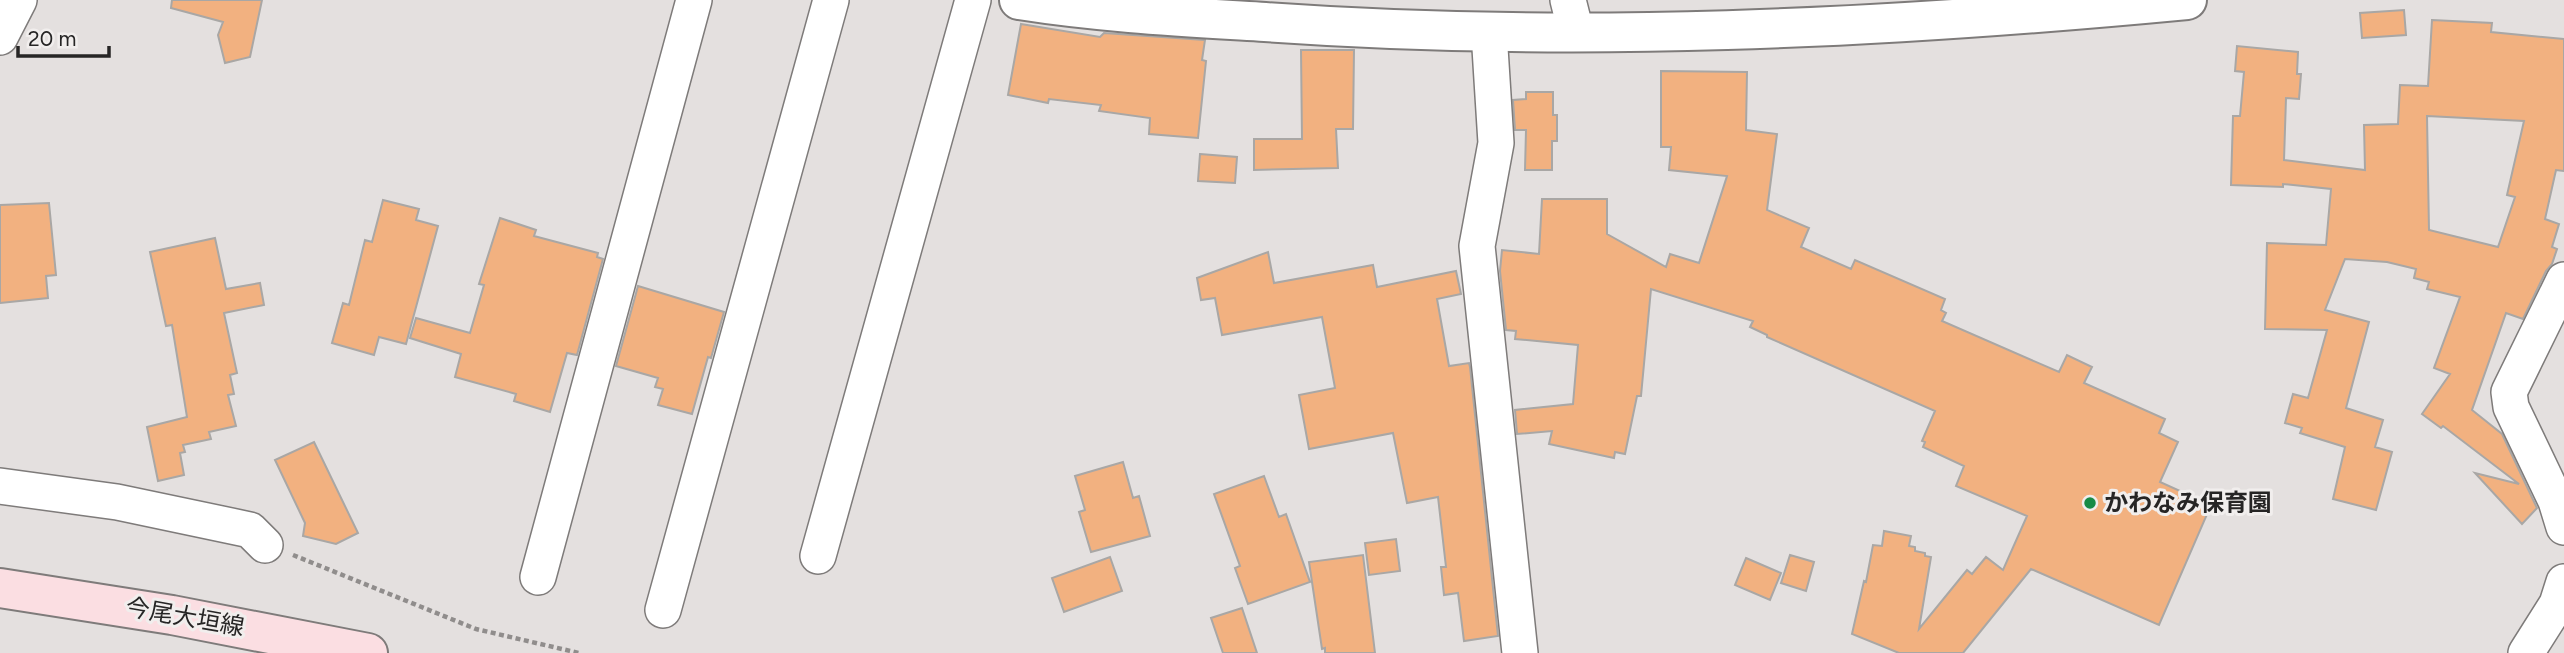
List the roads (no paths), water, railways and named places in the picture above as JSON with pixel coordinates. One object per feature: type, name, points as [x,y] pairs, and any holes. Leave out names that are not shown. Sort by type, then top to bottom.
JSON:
[{"type":"main road","name":"今尾大垣線","points":[[0,588],[172,615],[369,653]]},
{"type":"street","points":[[0,37],[19,0]]},
{"type":"street","points":[[538,577],[694,0]]},
{"type":"street","points":[[663,610],[831,0]]},
{"type":"street","points":[[818,556],[973,0]]},
{"type":"street","points":[[1019,0],[1083,10],[1329,27],[1489,32],[1572,16],[1637,16],[1760,30],[2012,17],[2188,0]]},
{"type":"street","points":[[1489,32],[1496,143],[1477,246],[1520,653]]},
{"type":"street","points":[[2564,280],[2509,392],[2511,407],[2556,501],[2564,527]]},
{"type":"street","points":[[0,486],[117,502],[250,530],[265,545]]},
{"type":"street","points":[[2526,653],[2557,604],[2564,582]]},
{"type":"place","name":"かわなみ保育園","points":[[2090,503]]}]
